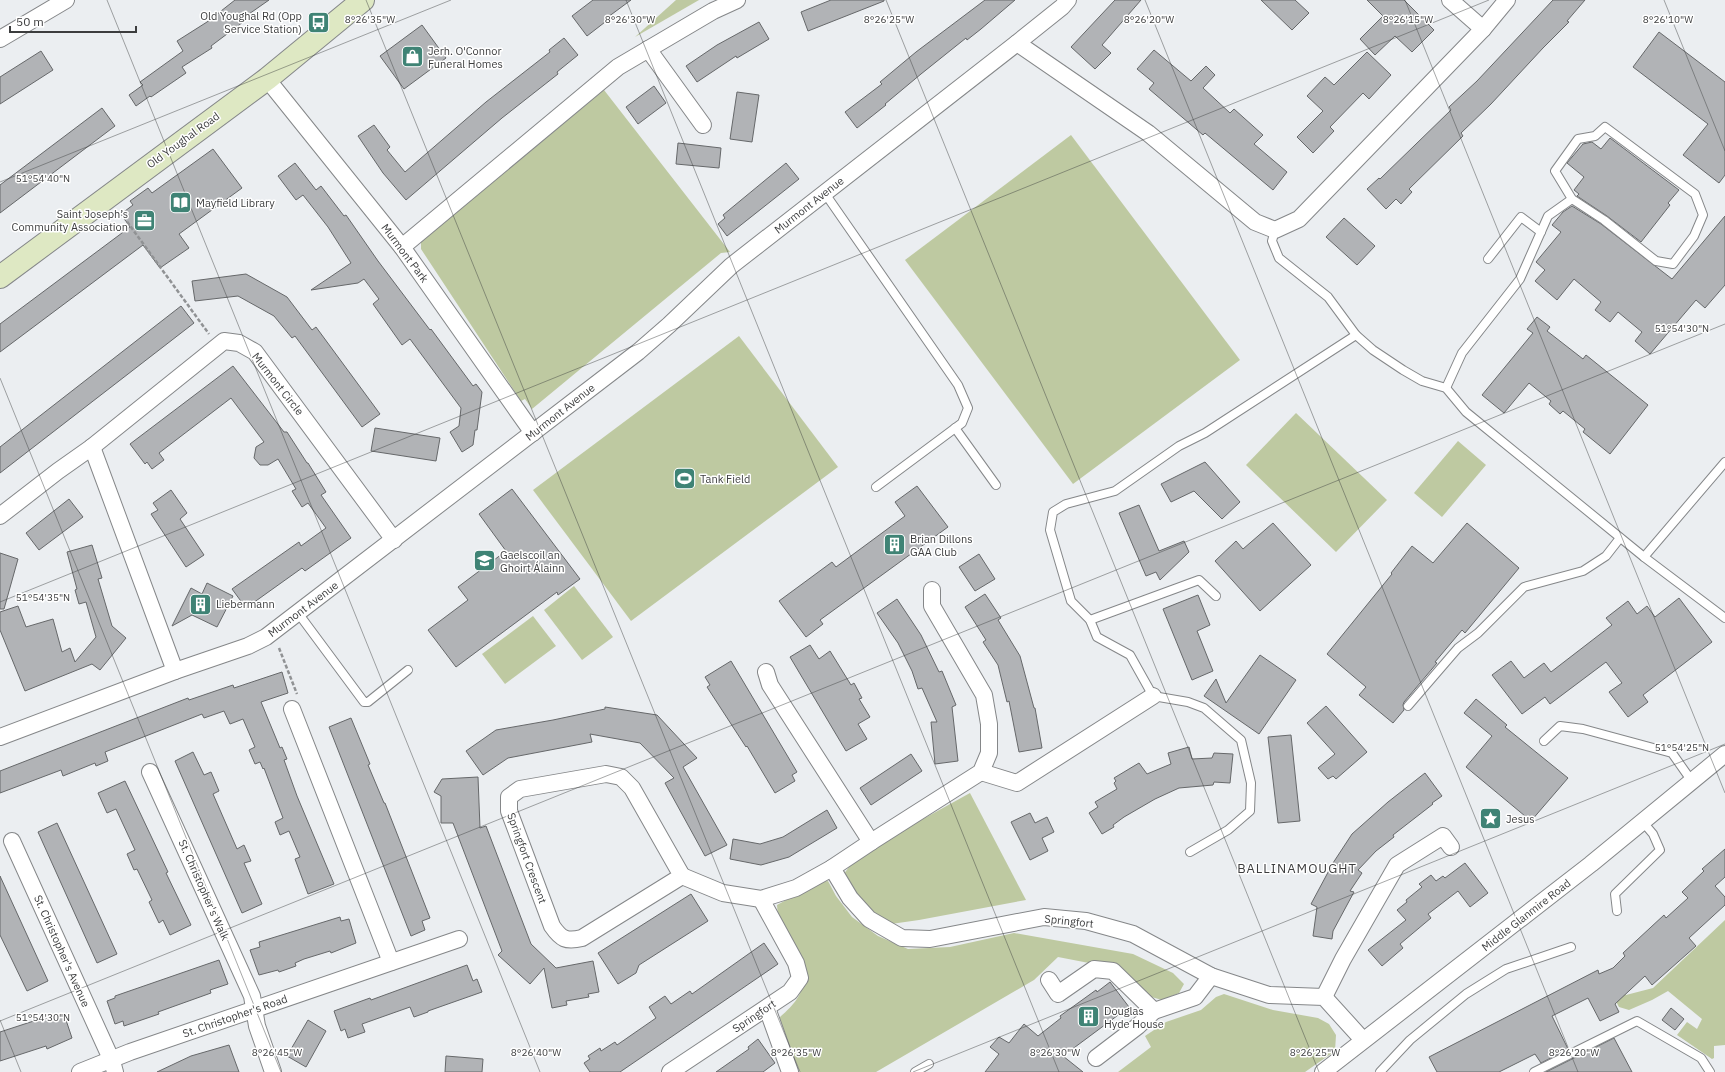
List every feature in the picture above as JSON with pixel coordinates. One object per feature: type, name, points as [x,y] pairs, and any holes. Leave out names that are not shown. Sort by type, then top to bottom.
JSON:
[{"type":"street","points":[[0,39],[66,0]]},
{"type":"street","name":"Old Youghal Road","points":[[0,277],[267,79],[364,0]]},
{"type":"street","points":[[402,247],[618,67],[713,11],[737,0]]},
{"type":"street","name":"Murmont Avenue","points":[[1,733],[248,646],[272,633],[638,352],[669,325],[731,266],[1017,43],[1062,7],[1068,0]]},
{"type":"street","points":[[1450,0],[1483,29]]},
{"type":"street","points":[[1017,43],[1148,133],[1255,222],[1275,230],[1300,219],[1483,29],[1507,0]]},
{"type":"street","points":[[648,49],[703,125]]},
{"type":"street","name":"Murmont Park","points":[[267,79],[402,247],[533,433]]},
{"type":"street","name":"Murmont Circle","points":[[0,516],[58,470],[92,447],[224,341],[239,343],[255,352],[394,540]]},
{"type":"street","points":[[92,447],[175,671]]},
{"type":"street","points":[[682,876],[724,893],[761,899],[796,888],[832,868],[981,772],[989,753],[989,724],[984,695],[932,606],[932,590]]},
{"type":"street","points":[[766,672],[770,685],[871,842]]},
{"type":"street","points":[[981,772],[1017,783],[1153,696]]},
{"type":"street","points":[[292,709],[391,962]]},
{"type":"street","name":"Middle Glanmire Road","points":[[1330,1070],[1363,1040],[1581,872],[1691,780],[1725,754]]},
{"type":"street","name":"St. Christopher's Walk","points":[[150,772],[252,996],[257,1026],[273,1072]]},
{"type":"street","name":"Springfort Crescent","points":[[606,774],[621,777],[632,788],[682,876],[582,938],[573,940],[565,939],[558,934],[552,926],[509,811],[509,797],[520,789],[606,774]]},
{"type":"street","points":[[1363,1040],[1324,997],[1343,959],[1397,865],[1443,836],[1451,847]]},
{"type":"street","name":"St. Christopher's Avenue","points":[[12,841],[114,1066]]},
{"type":"street","name":"Springfort","points":[[832,868],[850,898],[869,919],[902,938],[930,939],[1044,917],[1086,921],[1132,934],[1211,976],[1269,995],[1324,997]]},
{"type":"street","name":"Springfort","points":[[670,1072],[790,992],[800,978],[796,963],[761,899]]},
{"type":"street","name":"St. Christopher's Road","points":[[80,1072],[114,1066],[130,1052],[460,938]]},
{"type":"street","points":[[1049,980],[1058,994],[1094,969],[1113,971],[1154,1011]]},
{"type":"street","points":[[1096,1058],[1138,1026],[1154,1011],[1195,998],[1211,976]]},
{"type":"street","points":[[767,1008],[790,1072]]},
{"type":"lane","points":[[1605,127],[1695,194],[1703,215],[1694,236],[1673,264],[1656,261],[1604,220],[1572,199],[1555,171],[1578,139],[1595,136],[1605,127]]},
{"type":"lane","points":[[824,192],[958,385],[968,408],[962,423],[876,487]]},
{"type":"lane","points":[[1446,388],[1462,353],[1520,279],[1548,216],[1572,199]]},
{"type":"lane","points":[[1488,259],[1521,217],[1541,232]]},
{"type":"lane","points":[[1275,230],[1272,241],[1279,258],[1328,297],[1356,335],[1374,350],[1403,370],[1422,381],[1446,388],[1466,412],[1620,538],[1725,618]]},
{"type":"lane","points":[[1190,852],[1228,830],[1250,812],[1251,783],[1242,740],[1204,708],[1188,702],[1153,696],[1130,655],[1097,638],[1090,620],[1071,601],[1050,530],[1053,512],[1066,504],[1115,491],[1179,446],[1205,433],[1356,335]]},
{"type":"lane","points":[[955,428],[996,485]]},
{"type":"lane","points":[[1644,557],[1725,462]]},
{"type":"lane","points":[[1408,706],[1458,648],[1478,633],[1524,587],[1583,571],[1606,556],[1620,538]]},
{"type":"lane","points":[[1090,620],[1199,580],[1216,596]]},
{"type":"lane","points":[[298,613],[364,702],[368,702],[408,670]]},
{"type":"lane","points":[[1544,741],[1560,726],[1583,729],[1672,753],[1691,780]]},
{"type":"lane","points":[[1618,911],[1615,894],[1660,850],[1653,834],[1642,821]]},
{"type":"lane","points":[[1380,1072],[1410,1040],[1466,994],[1506,969],[1571,947]]},
{"type":"lane","points":[[1534,1072],[1637,1021],[1701,1058],[1710,1072]]},
{"type":"lane","points":[[915,1072],[929,1064]]},
{"type":"path","points":[[119,210],[212,337]]},
{"type":"path","points":[[272,633],[302,706],[292,709]]},
{"type":"green space","points":[[676,0],[699,0],[635,37]]},
{"type":"green space","points":[[604,90],[730,252],[721,253],[532,409],[525,399],[521,401],[421,249],[421,242]]},
{"type":"green space","points":[[1071,135],[1240,360],[1073,484],[905,260]]},
{"type":"green space","name":"Tank Field","points":[[739,336],[838,467],[631,621],[533,490]]},
{"type":"green space","points":[[1296,413],[1387,500],[1336,552],[1246,465]]},
{"type":"green space","points":[[1458,441],[1486,465],[1442,517],[1414,493]]},
{"type":"green space","points":[[574,586],[613,637],[582,660],[544,610]]},
{"type":"green space","points":[[533,616],[556,646],[505,684],[482,654]]},
{"type":"green space","points":[[970,793],[1026,900],[891,924],[873,915],[856,897],[843,875],[858,855]]},
{"type":"green space","points":[[828,881],[836,896],[852,917],[878,936],[908,949],[950,947],[1014,933],[1133,954],[1173,973],[1184,984],[1179,993],[1162,1000],[1141,994],[1120,969],[1058,957],[1034,980],[876,1072],[800,1072],[779,1018],[798,998],[807,972],[778,917],[777,905],[819,882]]},
{"type":"green space","points":[[1725,920],[1725,1045],[1714,1046],[1714,1058],[1712,1059],[1677,1035],[1687,1022],[1697,1029],[1702,1019],[1668,991],[1629,1010],[1619,1007],[1605,981],[1612,978],[1626,995],[1653,988]]},
{"type":"green space","points":[[1224,994],[1273,1010],[1318,1018],[1329,1024],[1336,1035],[1335,1051],[1305,1072],[1118,1072],[1151,1047],[1145,1036],[1166,1022],[1201,1010],[1216,997]]},
{"type":"building","points":[[235,0],[269,0],[249,14],[251,16],[211,46],[212,48],[182,67],[186,73],[136,106],[129,95],[143,85],[140,82],[183,51],[177,41],[207,22]]},
{"type":"building","points":[[593,0],[631,0],[608,17],[609,19],[587,36],[572,16]]},
{"type":"building","points":[[831,0],[884,1],[808,31],[801,12]]},
{"type":"building","points":[[985,0],[1015,0],[981,29],[967,40],[966,38],[921,74],[857,128],[845,112],[882,84],[880,82],[916,52]]},
{"type":"building","points":[[1115,0],[1141,0],[1102,45],[1111,53],[1095,69],[1071,47]]},
{"type":"building","points":[[1261,0],[1295,0],[1309,13],[1292,30]]},
{"type":"building","points":[[1367,0],[1404,0],[1434,30],[1412,52],[1395,36],[1375,55],[1360,39],[1383,16]]},
{"type":"building","points":[[1553,0],[1585,0],[1567,21],[1569,22],[1491,104],[1461,133],[1463,136],[1409,189],[1412,192],[1401,204],[1396,199],[1386,209],[1367,189],[1379,178],[1380,179],[1451,110],[1449,107],[1477,81]]},
{"type":"building","points":[[759,22],[769,39],[737,58],[736,56],[697,82],[686,66],[717,45]]},
{"type":"building","name":"Jerh. O'Connor Funeral Homes","points":[[422,25],[446,58],[404,89],[380,56]]},
{"type":"building","points":[[1659,32],[1725,82],[1725,175],[1719,183],[1683,155],[1708,124],[1633,67]]},
{"type":"building","points":[[564,38],[578,55],[557,72],[558,74],[502,118],[406,200],[383,173],[358,136],[374,125],[390,147],[387,150],[405,172],[486,102],[550,52],[549,50]]},
{"type":"building","points":[[1154,50],[1191,81],[1206,66],[1215,75],[1203,88],[1230,113],[1234,109],[1263,135],[1254,144],[1287,172],[1273,190],[1205,133],[1203,135],[1149,89],[1154,83],[1137,69]]},
{"type":"building","points":[[41,51],[53,70],[0,104],[0,77]]},
{"type":"building","points":[[1367,52],[1391,75],[1369,99],[1363,93],[1330,127],[1334,131],[1313,153],[1297,137],[1323,111],[1307,96],[1325,77],[1334,85]]},
{"type":"building","points":[[654,86],[666,103],[638,124],[626,107]]},
{"type":"building","points":[[737,92],[759,95],[752,142],[730,139]]},
{"type":"building","points":[[102,108],[115,126],[0,213],[0,185]]},
{"type":"building","points":[[1610,138],[1679,190],[1668,203],[1670,205],[1641,242],[1607,216],[1577,196],[1579,194],[1574,190],[1584,177],[1567,163],[1583,144],[1592,142],[1601,149]]},
{"type":"building","points":[[678,143],[721,148],[719,168],[676,164]]},
{"type":"building","points":[[213,149],[242,188],[179,234],[189,248],[160,268],[143,245],[0,352],[0,324],[130,227],[121,214],[133,205],[130,201],[148,188],[152,193]]},
{"type":"building","points":[[295,163],[316,190],[321,186],[344,216],[346,215],[378,261],[473,386],[476,384],[482,392],[477,430],[475,430],[473,445],[462,452],[450,432],[459,426],[461,408],[410,339],[402,345],[373,304],[379,299],[364,279],[358,283],[311,290],[351,263],[328,227],[303,195],[296,200],[278,176]]},
{"type":"building","points":[[786,163],[799,179],[727,236],[718,224],[725,218],[723,215]]},
{"type":"building","points":[[1572,206],[1601,224],[1672,279],[1725,216],[1725,285],[1705,308],[1696,300],[1650,354],[1635,341],[1642,332],[1618,312],[1610,322],[1595,310],[1601,302],[1574,279],[1557,300],[1535,281],[1545,270],[1536,262],[1561,232],[1552,225],[1563,212]]},
{"type":"building","points":[[1344,218],[1375,246],[1357,265],[1326,237]]},
{"type":"building","points":[[246,274],[287,297],[312,330],[316,327],[380,414],[362,427],[295,336],[292,338],[274,316],[238,296],[195,301],[192,281]]},
{"type":"building","points":[[181,306],[194,323],[0,473],[0,447]]},
{"type":"building","points":[[1537,317],[1550,327],[1547,331],[1583,359],[1586,355],[1648,405],[1610,454],[1583,432],[1585,429],[1563,411],[1560,414],[1549,404],[1551,401],[1529,383],[1504,413],[1482,395],[1533,333],[1527,329]]},
{"type":"building","points":[[233,366],[284,432],[287,432],[326,492],[321,495],[351,538],[305,571],[302,568],[246,608],[232,589],[299,542],[301,546],[326,528],[308,503],[302,507],[292,491],[296,489],[278,459],[268,465],[260,465],[254,458],[256,447],[264,442],[231,398],[159,453],[164,460],[152,469],[147,462],[145,464],[130,444]]},
{"type":"building","points":[[375,428],[440,438],[436,461],[371,451]]},
{"type":"building","points":[[1205,462],[1240,502],[1222,519],[1194,491],[1171,502],[1161,484]]},
{"type":"building","name":"Brian Dillons GAA Club","points":[[917,486],[948,527],[820,620],[823,624],[806,637],[779,601],[832,562],[836,567],[905,516],[895,502]]},
{"type":"building","name":"Gaelscoil an Ghoirt Álainn","points":[[512,489],[580,579],[558,595],[557,592],[456,667],[428,630],[468,600],[458,587],[506,551],[479,514]]},
{"type":"building","points":[[171,490],[187,513],[180,519],[204,555],[186,567],[151,514],[158,510],[153,503]]},
{"type":"building","points":[[69,499],[83,517],[39,550],[26,533]]},
{"type":"building","points":[[1139,505],[1159,551],[1184,541],[1189,552],[1160,580],[1156,572],[1146,576],[1119,513]]},
{"type":"building","points":[[1273,523],[1311,565],[1260,611],[1215,561],[1236,541],[1243,549]]},
{"type":"building","points":[[1467,523],[1519,568],[1465,633],[1462,630],[1435,662],[1437,663],[1404,702],[1404,710],[1393,723],[1359,695],[1366,687],[1327,654],[1392,574],[1391,573],[1412,546],[1433,563]]},
{"type":"building","points":[[92,545],[102,578],[98,579],[112,626],[126,638],[100,670],[92,664],[25,691],[0,630],[0,612],[18,606],[26,627],[53,619],[62,652],[70,648],[75,662],[96,637],[86,602],[79,604],[75,590],[77,589],[67,552]]},
{"type":"building","points":[[0,553],[18,559],[4,609],[0,609]]},
{"type":"building","points":[[979,554],[995,579],[975,591],[959,567]]},
{"type":"building","name":"Liebermann","points":[[207,583],[233,596],[217,627],[192,615],[172,626],[191,588],[202,594]]},
{"type":"building","points":[[985,594],[1001,618],[998,620],[1020,656],[1035,708],[1042,748],[1019,752],[1009,701],[1007,702],[998,665],[983,642],[986,640],[965,607]]},
{"type":"building","points":[[1198,595],[1210,625],[1197,631],[1213,671],[1192,680],[1163,609]]},
{"type":"building","points":[[1679,598],[1712,642],[1643,695],[1648,702],[1628,717],[1609,692],[1622,683],[1606,662],[1550,704],[1545,697],[1522,714],[1492,675],[1511,661],[1524,678],[1544,663],[1551,672],[1612,625],[1606,618],[1628,601],[1637,614],[1647,606],[1655,617]]},
{"type":"building","points":[[897,599],[921,635],[939,672],[942,671],[956,705],[952,707],[958,761],[935,764],[931,722],[937,722],[922,688],[918,689],[912,671],[898,643],[877,613]]},
{"type":"building","points":[[810,645],[819,659],[830,651],[851,685],[854,683],[862,698],[859,699],[870,717],[858,724],[867,739],[846,751],[790,657]]},
{"type":"building","points":[[1260,655],[1296,680],[1259,734],[1204,696],[1216,679],[1226,703]]},
{"type":"building","points":[[731,661],[797,772],[792,775],[795,781],[775,793],[747,746],[746,747],[707,687],[710,685],[705,677]]},
{"type":"building","points":[[282,672],[288,693],[261,702],[280,748],[282,747],[287,759],[284,760],[297,796],[334,884],[308,894],[295,859],[300,857],[289,831],[280,835],[275,822],[283,818],[264,768],[263,769],[260,762],[255,764],[249,750],[255,747],[243,719],[230,724],[224,711],[204,718],[202,714],[105,752],[108,761],[96,766],[95,763],[63,776],[61,770],[0,793],[0,771],[188,698],[189,700],[233,685],[234,688]]},
{"type":"building","points":[[1476,699],[1507,725],[1505,727],[1568,778],[1531,821],[1466,767],[1492,736],[1464,713]]},
{"type":"building","points":[[1326,706],[1367,752],[1336,779],[1333,776],[1328,779],[1318,768],[1335,754],[1307,723]]},
{"type":"building","points":[[605,707],[657,715],[697,758],[683,767],[727,845],[705,856],[665,783],[674,778],[640,743],[590,734],[592,742],[508,758],[483,775],[466,751],[496,730],[553,720],[605,709]]},
{"type":"building","points":[[351,718],[370,764],[368,765],[385,803],[430,918],[422,921],[425,930],[411,936],[329,727]]},
{"type":"building","points":[[1291,735],[1300,821],[1278,823],[1268,737]]},
{"type":"building","points":[[1189,747],[1192,759],[1212,758],[1214,753],[1233,754],[1230,783],[1214,782],[1213,785],[1179,788],[1155,799],[1124,817],[1113,825],[1114,827],[1102,834],[1089,813],[1098,807],[1095,802],[1117,789],[1114,783],[1116,781],[1114,778],[1139,763],[1147,774],[1171,764],[1168,753]]},
{"type":"building","points":[[193,752],[204,775],[211,772],[219,791],[213,794],[237,849],[244,845],[251,861],[244,863],[262,904],[242,913],[175,761]]},
{"type":"building","points":[[911,754],[922,771],[871,805],[860,788]]},
{"type":"building","points":[[1425,773],[1442,796],[1393,835],[1394,837],[1376,851],[1358,870],[1362,873],[1350,891],[1354,892],[1333,931],[1332,939],[1313,936],[1317,907],[1311,904],[1333,863],[1352,834],[1388,802]]},
{"type":"building","points":[[478,777],[480,828],[486,826],[531,944],[556,968],[593,961],[599,992],[588,994],[589,997],[566,1001],[567,1005],[552,1008],[544,968],[530,984],[498,955],[502,951],[453,823],[441,823],[441,796],[434,792],[442,779]]},
{"type":"building","points":[[125,781],[191,925],[170,935],[163,920],[159,923],[149,902],[152,900],[137,869],[134,870],[127,854],[135,850],[116,809],[107,813],[98,793]]},
{"type":"building","points":[[827,810],[837,828],[789,857],[761,865],[730,859],[733,839],[760,844],[783,837]]},
{"type":"building","points":[[1030,813],[1035,823],[1047,817],[1054,832],[1042,838],[1048,851],[1030,860],[1011,822]]},
{"type":"building","points":[[57,823],[117,954],[97,963],[38,832]]},
{"type":"building","points":[[1725,849],[1725,877],[1715,886],[1725,897],[1725,905],[1689,938],[1696,946],[1652,985],[1645,976],[1615,1004],[1619,1012],[1600,1021],[1588,998],[1552,1016],[1568,1049],[1541,1063],[1535,1054],[1499,1072],[1437,1072],[1429,1057],[1598,970],[1599,974],[1613,968],[1625,956],[1623,953],[1664,915],[1666,918],[1688,898],[1682,892],[1704,871],[1702,869]]},
{"type":"building","points":[[1465,863],[1488,893],[1470,907],[1458,891],[1428,914],[1431,918],[1400,944],[1403,948],[1382,966],[1368,950],[1406,920],[1397,910],[1407,902],[1406,900],[1422,887],[1419,884],[1431,875],[1436,881],[1443,876],[1445,878]]},
{"type":"building","points":[[0,876],[48,981],[27,991],[0,935]]},
{"type":"building","points":[[691,894],[708,921],[639,965],[636,973],[618,984],[598,953]]},
{"type":"building","points":[[340,917],[341,921],[349,919],[356,943],[331,953],[330,951],[304,959],[295,963],[296,966],[279,972],[278,970],[259,975],[250,950],[260,947],[259,942]]},
{"type":"building","points":[[764,943],[778,964],[620,1072],[590,1072],[584,1063],[590,1059],[588,1056],[600,1048],[601,1051],[615,1042],[617,1045],[656,1018],[649,1007],[665,996],[671,1004],[690,991],[692,994]]},
{"type":"building","points":[[219,960],[228,984],[210,990],[211,993],[158,1012],[159,1014],[124,1026],[123,1021],[115,1024],[107,1001],[115,998],[115,996]]},
{"type":"building","points":[[467,965],[473,981],[477,979],[482,992],[414,1017],[410,1007],[362,1024],[365,1032],[348,1038],[345,1029],[341,1031],[334,1011],[370,998],[371,1000]]},
{"type":"building","points":[[1110,982],[1129,1007],[1063,1056],[1083,1072],[985,1072],[999,1054],[990,1047],[999,1037],[1009,1043],[1024,1024],[1038,1036],[1061,1018],[1060,1016],[1096,990],[1097,992]]},
{"type":"building","points":[[1671,1008],[1684,1019],[1675,1030],[1662,1020]]},
{"type":"building","points":[[64,1014],[72,1038],[47,1049],[46,1046],[0,1061],[0,1032],[46,1017],[47,1019]]},
{"type":"building","points":[[308,1020],[326,1031],[306,1067],[287,1056]]},
{"type":"building","points":[[1614,1038],[1632,1072],[1546,1072]]},
{"type":"building","points":[[758,1039],[775,1063],[763,1072],[716,1072],[749,1049],[748,1047]]},
{"type":"building","points":[[229,1045],[239,1072],[157,1072],[191,1056]]},
{"type":"building","points":[[446,1056],[483,1059],[482,1072],[445,1072]]},
{"type":"place","name":"Old Youghal Rd (Opp Service Station)","points":[[318,22]]},
{"type":"place","name":"Jerh. O'Connor Funeral Homes","points":[[413,57]]},
{"type":"place","name":"Mayfield Library","points":[[181,203]]},
{"type":"place","name":"Saint Joseph’s Community Association","points":[[144,220]]},
{"type":"place","name":"Tank Field","points":[[685,479]]},
{"type":"place","name":"Brian Dillons GAA Club","points":[[895,545]]},
{"type":"place","name":"Gaelscoil an Ghoirt Álainn","points":[[484,561]]},
{"type":"place","name":"Liebermann","points":[[201,604]]},
{"type":"place","name":"Jesus","points":[[1491,819]]},
{"type":"place","name":"Douglas Hyde House","points":[[1089,1017]]},
{"type":"district","name":"BALLINAMOUGHT","points":[[1297,868]]}]
